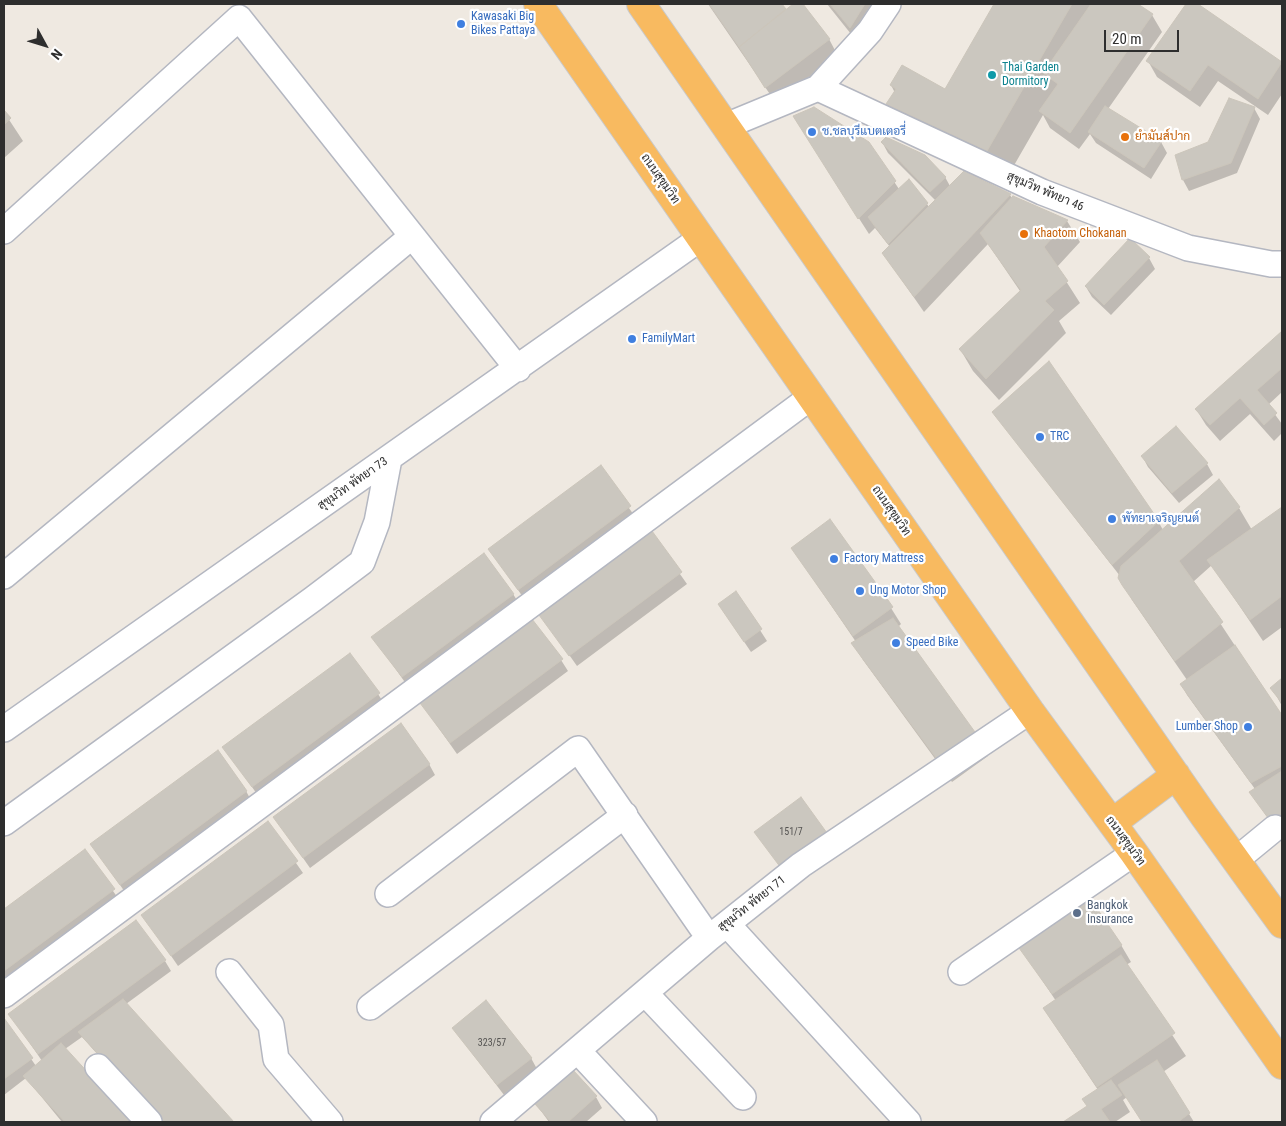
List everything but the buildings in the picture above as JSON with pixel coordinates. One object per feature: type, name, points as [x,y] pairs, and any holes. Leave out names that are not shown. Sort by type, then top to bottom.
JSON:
[{"type":"highway","name":"ถนนสุขุมวิท","points":[[538,4],[1030,711],[1134,853],[1282,1064]]},
{"type":"highway","points":[[641,4],[1176,775],[1282,924]]},
{"type":"highway","points":[[1112,823],[1176,775]]},
{"type":"street","points":[[726,126],[818,88],[870,31],[888,4]]},
{"type":"street","points":[[4,231],[239,18],[411,237],[518,369]]},
{"type":"street","name":"สุขุมวิท พัทยา 46","points":[[818,88],[1042,192],[1188,248],[1271,264],[1282,264]]},
{"type":"street","points":[[4,576],[411,237]]},
{"type":"street","name":"สุขุมวิท พัทยา 73","points":[[4,729],[518,369],[701,238]]},
{"type":"street","points":[[4,995],[811,397]]},
{"type":"street","points":[[4,823],[362,562],[377,522],[389,459]]},
{"type":"street","name":"สุขุมวิท พัทยา 71","points":[[493,1122],[718,931],[801,865],[1030,711]]},
{"type":"street","points":[[388,894],[578,749],[625,815],[718,931],[908,1122]]},
{"type":"street","points":[[370,1007],[625,815]]},
{"type":"street","points":[[1236,860],[1275,828]]},
{"type":"street","points":[[961,972],[1134,853]]},
{"type":"street","points":[[229,972],[270,1025],[276,1059],[330,1122]]},
{"type":"street","points":[[645,993],[743,1097]]},
{"type":"street","points":[[578,1051],[644,1122]]},
{"type":"street","points":[[98,1067],[149,1122]]},
{"type":"place","name":"Kawasaki Big Bikes Pattaya","points":[[461,24]]},
{"type":"place","name":"Thai Garden Dormitory","points":[[992,75]]},
{"type":"place","name":"ช.ชลบุรีแบตเตอรี่","points":[[812,132]]},
{"type":"place","name":"ยำมันส์ปาก","points":[[1125,137]]},
{"type":"place","name":"Khaotom Chokanan","points":[[1024,234]]},
{"type":"place","name":"FamilyMart","points":[[632,339]]},
{"type":"place","name":"TRC","points":[[1040,437]]},
{"type":"place","name":"พัทยาเจริญยนต์","points":[[1112,519]]},
{"type":"place","name":"Factory Mattress","points":[[834,559]]},
{"type":"place","name":"Ung Motor Shop","points":[[860,591]]},
{"type":"place","name":"Speed Bike","points":[[896,643]]},
{"type":"place","name":"Lumber Shop","points":[[1248,727]]},
{"type":"place","name":"Bangkok Insurance","points":[[1077,913]]}]
